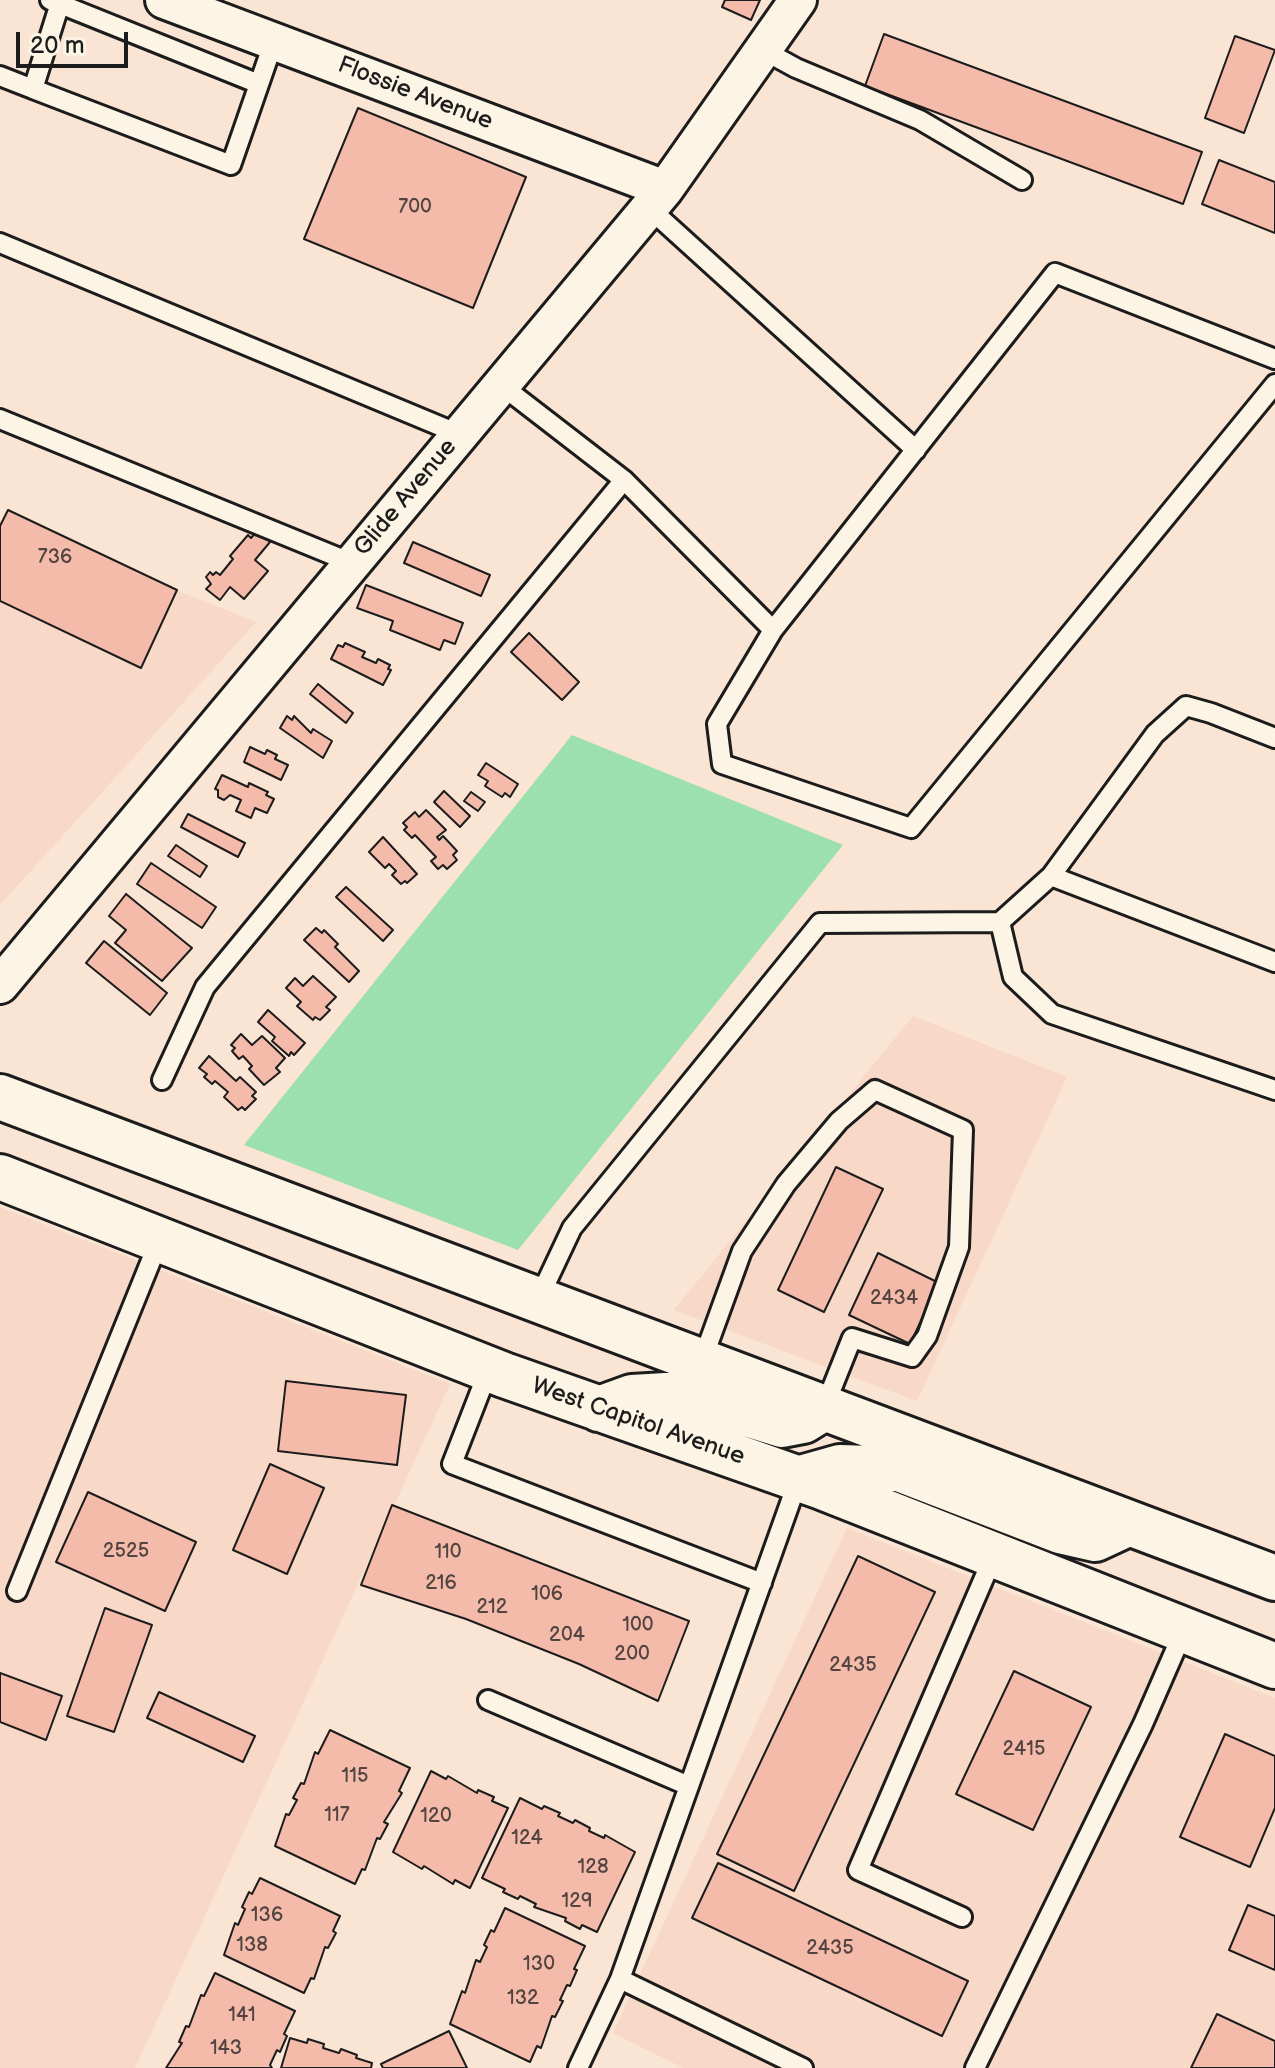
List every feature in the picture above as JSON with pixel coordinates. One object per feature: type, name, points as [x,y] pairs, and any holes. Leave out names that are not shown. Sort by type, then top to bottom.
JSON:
[{"type":"main road","points":[[0,1097],[1275,1578]]},
{"type":"main road","name":"West Capitol Avenue","points":[[0,1177],[489,1369],[799,1478],[1275,1666]]},
{"type":"main road","points":[[599,1409],[632,1397],[683,1394],[782,1425],[803,1421],[824,1408]]},
{"type":"main road","points":[[799,1478],[840,1467],[899,1469],[1060,1531],[1095,1539],[1129,1523]]},
{"type":"street","name":"Flossie Avenue","points":[[164,0],[274,41],[657,198]]},
{"type":"street","name":"Glide Avenue","points":[[0,985],[657,198],[798,0]]},
{"type":"lane","points":[[33,89],[56,1],[259,84]]},
{"type":"lane","points":[[0,76],[231,165],[274,41]]},
{"type":"lane","points":[[763,50],[796,68],[920,120],[1022,180]]},
{"type":"lane","points":[[657,198],[916,450]]},
{"type":"lane","points":[[0,243],[459,434]]},
{"type":"lane","points":[[1275,359],[1055,273],[773,630],[717,724],[722,764],[911,828],[1275,384]]},
{"type":"lane","points":[[501,385],[624,480],[773,630]]},
{"type":"lane","points":[[0,419],[352,563]]},
{"type":"lane","points":[[162,1080],[205,987],[624,480]]},
{"type":"lane","points":[[538,1300],[572,1228],[820,923],[1000,922],[1051,876],[1155,734],[1186,706],[1275,738]]},
{"type":"lane","points":[[1051,876],[1275,962]]},
{"type":"lane","points":[[1000,922],[1013,977],[1052,1014],[1275,1090]]},
{"type":"lane","points":[[702,1361],[742,1251],[786,1184],[839,1121],[875,1090],[963,1130],[959,1247],[927,1336],[912,1357],[852,1338],[824,1408]]},
{"type":"lane","points":[[17,1591],[159,1241]]},
{"type":"lane","points":[[489,1369],[452,1464],[762,1583]]},
{"type":"lane","points":[[578,2068],[620,1979],[799,1478]]},
{"type":"lane","points":[[962,1917],[858,1870],[994,1555]]},
{"type":"lane","points":[[975,2068],[1143,1724],[1184,1630]]},
{"type":"lane","points":[[488,1700],[689,1786]]},
{"type":"lane","points":[[620,1979],[803,2068]]},
{"type":"shaded area","points":[[0,520],[256,622],[0,905]]},
{"type":"shaded area","points":[[913,1016],[1067,1077],[917,1401],[674,1310]]},
{"type":"shaded area","points":[[0,1207],[450,1384],[135,2068],[0,2068]]},
{"type":"shaded area","points":[[847,1528],[1275,1698],[1275,2068],[684,2068],[613,2033]]},
{"type":"green space","points":[[572,735],[843,845],[518,1250],[244,1145]]},
{"type":"building","points":[[725,0],[760,0],[751,20],[722,7]]},
{"type":"building","points":[[884,34],[1202,152],[1183,204],[865,86]]},
{"type":"building","points":[[1235,36],[1275,50],[1244,133],[1205,118]]},
{"type":"building","points":[[358,108],[526,177],[473,308],[304,239]]},
{"type":"building","points":[[1219,160],[1275,182],[1275,233],[1202,204]]},
{"type":"building","points":[[8,510],[177,590],[141,668],[0,601],[0,526]]},
{"type":"building","points":[[258,530],[270,542],[255,560],[268,571],[244,599],[230,587],[220,600],[206,589],[211,584],[206,577],[210,572],[220,575],[233,559],[230,556],[248,535],[251,538]]},
{"type":"building","points":[[413,542],[490,575],[481,596],[404,563]]},
{"type":"building","points":[[366,585],[463,623],[455,644],[444,640],[440,650],[390,630],[393,621],[357,608]]},
{"type":"building","points":[[529,633],[579,682],[562,700],[511,652]]},
{"type":"building","points":[[345,643],[365,652],[362,657],[376,663],[378,659],[390,665],[388,669],[391,670],[383,685],[331,659],[338,645],[343,647]]},
{"type":"building","points":[[318,684],[353,713],[346,723],[310,694]]},
{"type":"building","points":[[287,716],[292,720],[294,716],[311,733],[313,729],[332,741],[323,758],[280,728]]},
{"type":"building","points":[[250,747],[265,754],[267,750],[277,755],[275,759],[288,765],[281,780],[244,762]]},
{"type":"building","points":[[486,763],[518,784],[510,797],[505,793],[502,797],[485,786],[488,781],[478,775]]},
{"type":"building","points":[[222,775],[268,792],[266,795],[274,799],[267,813],[255,808],[251,818],[236,811],[241,800],[230,795],[224,800],[218,797],[218,790],[215,789]]},
{"type":"building","points":[[444,791],[470,816],[460,827],[434,802]]},
{"type":"building","points":[[471,792],[485,802],[478,811],[464,801]]},
{"type":"building","points":[[426,810],[446,830],[437,837],[439,840],[443,836],[457,851],[453,855],[457,860],[447,869],[443,865],[438,869],[431,861],[436,857],[415,835],[412,838],[404,830],[407,827],[403,823],[415,812],[419,817]]},
{"type":"building","points":[[188,814],[245,843],[238,857],[181,827]]},
{"type":"building","points":[[383,837],[417,874],[407,883],[401,884],[392,875],[396,871],[389,864],[385,868],[369,852]]},
{"type":"building","points":[[176,845],[207,866],[200,877],[168,856]]},
{"type":"building","points":[[151,863],[216,907],[202,928],[137,884]]},
{"type":"building","points":[[346,887],[393,930],[383,941],[336,897]]},
{"type":"building","points":[[126,894],[192,948],[162,981],[115,943],[126,930],[109,916]]},
{"type":"building","points":[[316,928],[322,933],[324,930],[338,944],[335,947],[359,971],[349,982],[304,940]]},
{"type":"building","points":[[104,941],[167,993],[150,1015],[86,963]]},
{"type":"building","points":[[313,976],[336,997],[326,1007],[330,1010],[320,1020],[315,1017],[313,1020],[297,1006],[301,1002],[286,988],[295,978],[303,986]]},
{"type":"building","points":[[268,1010],[305,1043],[294,1055],[291,1052],[289,1056],[272,1041],[275,1037],[258,1022]]},
{"type":"building","points":[[241,1034],[252,1045],[262,1036],[285,1058],[276,1068],[280,1072],[264,1085],[249,1069],[252,1066],[243,1056],[239,1059],[232,1051],[235,1048],[231,1045]]},
{"type":"building","points":[[209,1056],[236,1081],[240,1077],[256,1092],[252,1096],[256,1099],[245,1110],[242,1107],[238,1110],[224,1097],[228,1092],[215,1081],[212,1084],[204,1077],[207,1074],[199,1068]]},
{"type":"building","points":[[836,1167],[883,1189],[824,1312],[778,1290]]},
{"type":"building","points":[[878,1253],[939,1283],[910,1344],[849,1315]]},
{"type":"building","points":[[286,1381],[406,1395],[397,1465],[278,1451]]},
{"type":"building","points":[[270,1464],[324,1488],[287,1574],[233,1550]]},
{"type":"building","points":[[88,1492],[196,1542],[165,1611],[56,1562]]},
{"type":"building","points":[[392,1505],[689,1621],[658,1701],[579,1664],[466,1619],[361,1585]]},
{"type":"building","points":[[858,1556],[935,1592],[794,1891],[717,1854]]},
{"type":"building","points":[[105,1608],[152,1625],[114,1732],[67,1716]]},
{"type":"building","points":[[1014,1671],[1091,1707],[1033,1830],[956,1794]]},
{"type":"building","points":[[0,1673],[62,1696],[46,1740],[0,1722]]},
{"type":"building","points":[[159,1692],[255,1736],[243,1762],[147,1718]]},
{"type":"building","points":[[330,1730],[410,1768],[399,1791],[402,1793],[384,1822],[388,1824],[380,1839],[377,1838],[365,1870],[362,1869],[355,1884],[275,1846],[286,1814],[289,1815],[297,1800],[293,1798],[301,1783],[304,1784],[315,1752],[318,1754]]},
{"type":"building","points":[[1225,1734],[1275,1756],[1275,1808],[1250,1867],[1180,1837]]},
{"type":"building","points":[[431,1771],[446,1779],[448,1776],[477,1793],[478,1790],[494,1797],[492,1801],[508,1808],[470,1888],[455,1880],[453,1884],[393,1852]]},
{"type":"building","points":[[520,1798],[542,1809],[544,1806],[560,1813],[558,1816],[573,1823],[575,1820],[590,1828],[589,1831],[604,1838],[605,1835],[635,1852],[597,1932],[582,1925],[580,1929],[565,1921],[566,1918],[534,1907],[536,1904],[503,1892],[505,1889],[482,1878]]},
{"type":"building","points":[[718,1863],[968,1981],[942,2036],[692,1918]]},
{"type":"building","points":[[260,1878],[340,1916],[333,1931],[336,1933],[328,1948],[325,1947],[314,1979],[311,1978],[304,1993],[224,1955],[235,1923],[238,1925],[245,1909],[242,1907],[249,1892],[252,1894]]},
{"type":"building","points":[[1248,1905],[1275,1916],[1275,1970],[1229,1950]]},
{"type":"building","points":[[505,1908],[585,1946],[570,1986],[567,1985],[560,2000],[563,2001],[555,2017],[552,2016],[541,2048],[537,2046],[530,2062],[450,2024],[476,1960],[480,1962],[487,1947],[484,1945]]},
{"type":"building","points":[[215,1973],[295,2011],[284,2034],[287,2036],[280,2052],[277,2050],[270,2065],[272,2068],[166,2068],[182,2043],[179,2042],[186,2026],[189,2027],[201,1995],[204,1996]]},
{"type":"building","points":[[1217,2014],[1275,2041],[1275,2068],[1191,2068]]},
{"type":"building","points":[[449,2031],[467,2068],[383,2068],[381,2064]]},
{"type":"building","points":[[290,2038],[307,2043],[308,2039],[339,2053],[341,2049],[372,2063],[371,2068],[281,2068]]}]
